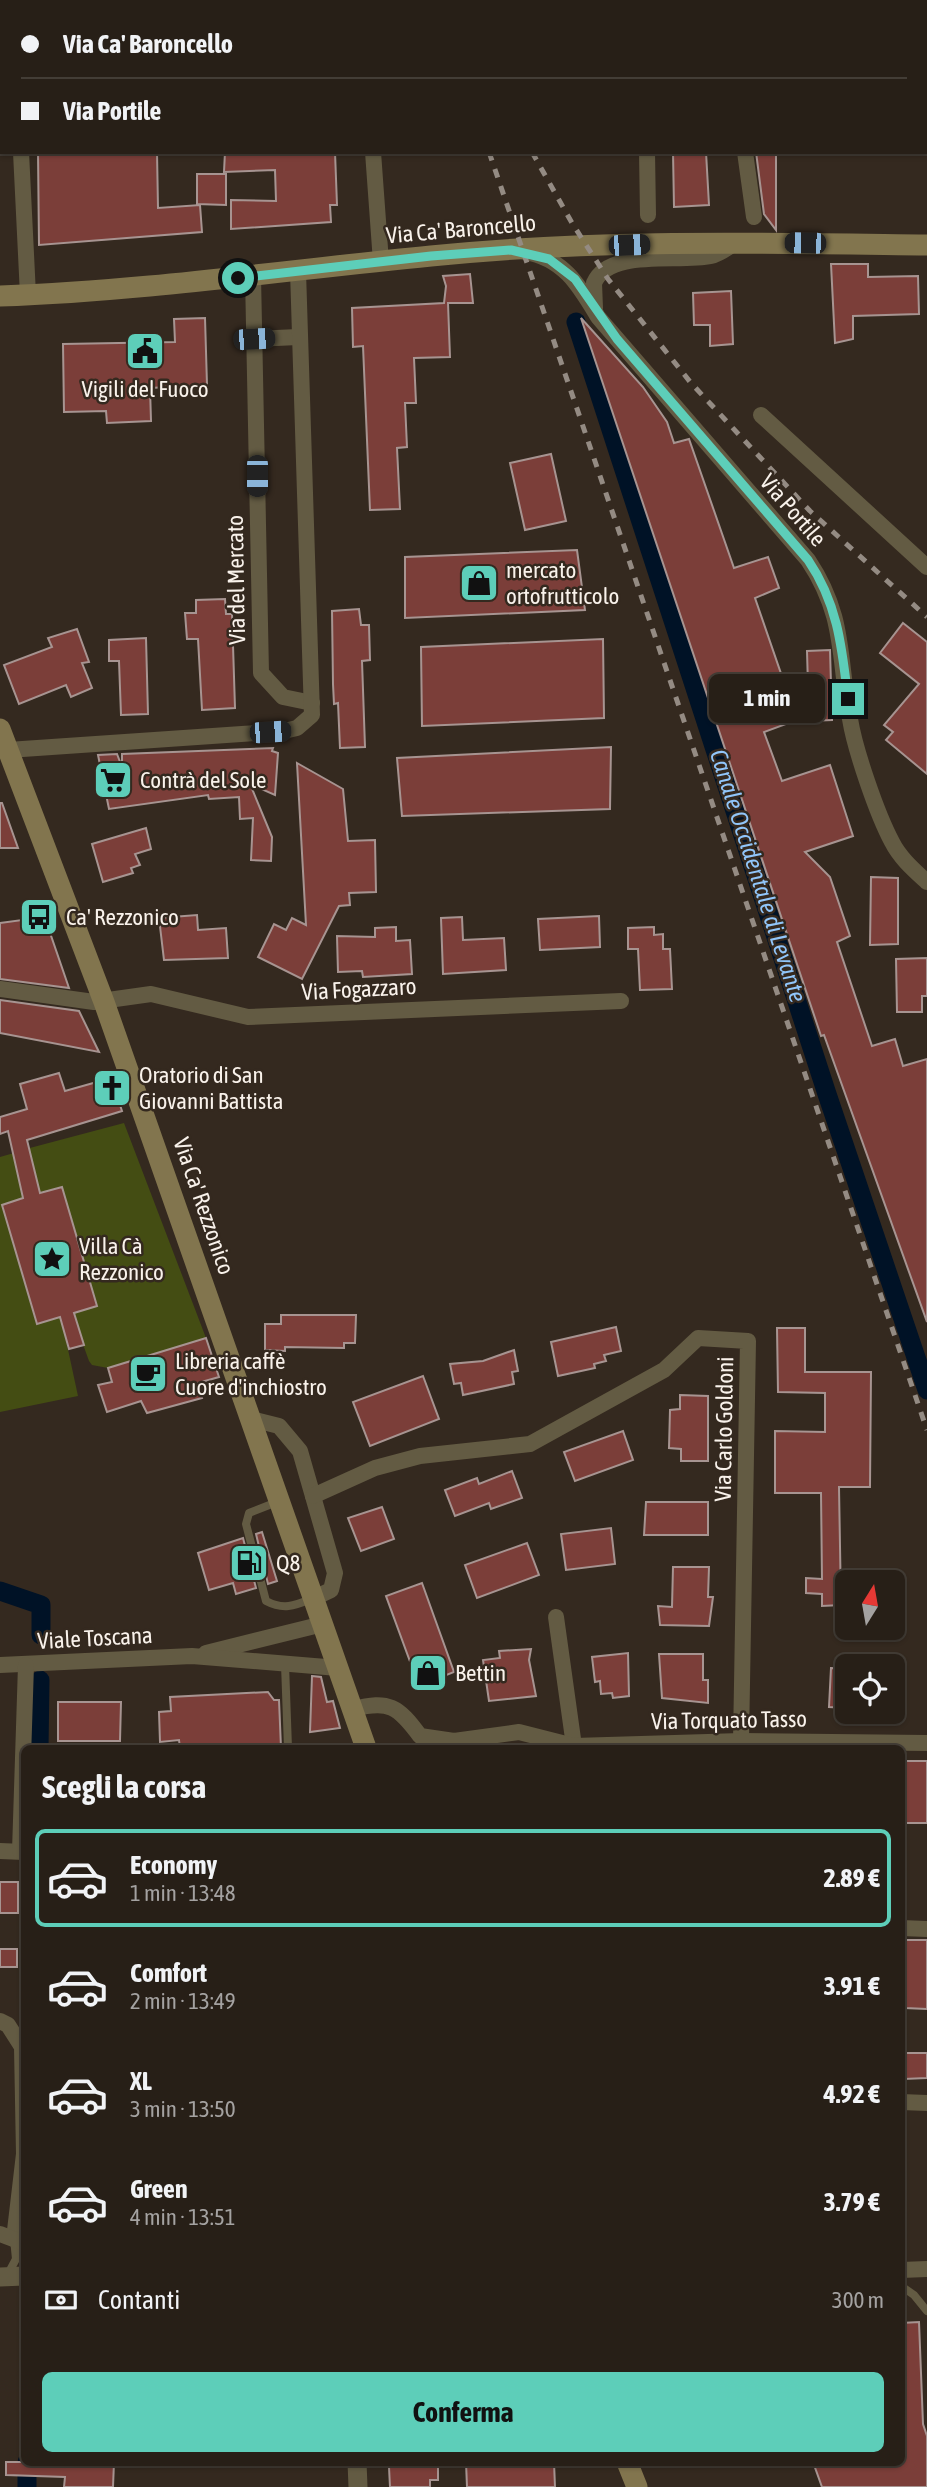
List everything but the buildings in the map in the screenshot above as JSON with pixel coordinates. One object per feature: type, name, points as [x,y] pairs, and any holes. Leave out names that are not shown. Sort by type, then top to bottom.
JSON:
[{"type":"main road","name":"Via Ca' Baroncello","points":[[0,296],[253,276],[511,250],[736,243],[927,245]]},
{"type":"main road","name":"Via Ca' Rezzonico","points":[[0,729],[104,1002],[365,1745]]},
{"type":"main road","points":[[629,2466],[637,2487]]},
{"type":"street","points":[[21,154],[28,295]]},
{"type":"street","points":[[373,154],[381,262]]},
{"type":"street","points":[[647,154],[648,215]]},
{"type":"street","points":[[746,154],[754,217]]},
{"type":"street","points":[[598,317],[592,290],[597,274],[607,266],[622,262],[708,256],[736,243]]},
{"type":"street","name":"Via Portile","points":[[511,250],[530,253],[560,265],[575,279],[598,317],[808,560],[822,581],[840,630],[850,719],[856,746],[891,841],[927,882]]},
{"type":"street","points":[[8,750],[284,731],[304,723],[312,715],[298,271]]},
{"type":"street","name":"Via del Mercato","points":[[253,276],[261,673],[283,697],[312,703]]},
{"type":"street","points":[[254,339],[298,337]]},
{"type":"street","points":[[761,415],[927,567]]},
{"type":"street","name":"Via Fogazzaro","points":[[0,989],[104,1002],[117,996],[152,994],[248,1017],[621,1001]]},
{"type":"street","name":"Via Carlo Goldoni","points":[[313,1496],[375,1468],[420,1455],[530,1444],[664,1370],[698,1338],[748,1341],[741,1741]]},
{"type":"street","points":[[251,1419],[279,1426],[300,1451],[335,1573],[335,1585],[331,1590],[314,1598]]},
{"type":"street","points":[[556,1617],[574,1745]]},
{"type":"street","name":"Viale Toscana","points":[[192,1656],[323,1624]]},
{"type":"street","name":"Viale Toscana","points":[[0,1665],[192,1656],[338,1668]]},
{"type":"street","points":[[24,1745],[26,1665]]},
{"type":"street","name":"Via Torquato Tasso","points":[[353,1709],[384,1704],[396,1708],[419,1742],[454,1741],[519,1732],[570,1745]]},
{"type":"street","points":[[519,1732],[524,1745]]},
{"type":"street","name":"Via Torquato Tasso","points":[[607,1745],[741,1741],[927,1743]]},
{"type":"street","points":[[0,1851],[21,1852]]},
{"type":"street","points":[[905,1928],[927,1929]]},
{"type":"street","points":[[0,2021],[8,2025],[21,2045]]},
{"type":"street","points":[[905,2102],[927,2103]]},
{"type":"street","points":[[13,2238],[21,2177]]},
{"type":"street","points":[[905,2270],[925,2270]]},
{"type":"street","points":[[357,2466],[358,2487]]},
{"type":"lane","points":[[280,1502],[249,1513],[246,1524],[266,1601],[276,1606],[291,1607],[314,1598]]},
{"type":"lane","points":[[285,1663],[288,1745]]},
{"type":"lane","points":[[11,2276],[16,2259],[13,2238]]},
{"type":"lane","points":[[905,2289],[927,2311]]},
{"type":"green space","points":[[124,1123],[206,1338],[108,1368],[92,1365],[89,1361],[72,1314],[97,1305],[62,1187],[38,1194],[26,1149]]},
{"type":"green space","points":[[14,1153],[19,1181],[27,1197],[2,1205],[36,1323],[61,1317],[78,1396],[0,1412],[0,1157]]},
{"type":"waterway","name":"Canale Occidentale di Levante","points":[[576,322],[827,1094],[927,1390]]},
{"type":"waterway","points":[[0,1591],[41,1605],[41,1635]]},
{"type":"waterway","points":[[39,1745],[40,1680]]},
{"type":"waterway","points":[[27,2466],[27,2487]]},
{"type":"railway","points":[[490,154],[927,1430]]},
{"type":"railway","points":[[533,154],[572,223],[608,279],[691,383],[810,511],[927,617]]},
{"type":"place","name":"Vigili del Fuoco","points":[[145,351]]},
{"type":"place","name":"mercato ortofrutticolo","points":[[479,583]]},
{"type":"place","name":"Contrà del Sole","points":[[113,780]]},
{"type":"place","name":"Ca' Rezzonico","points":[[39,917]]},
{"type":"place","name":"Oratorio di San Giovanni Battista","points":[[112,1088]]},
{"type":"place","name":"Villa Cà Rezzonico","points":[[52,1259]]},
{"type":"place","name":"Libreria caffè Cuore d'inchiostro","points":[[148,1374]]},
{"type":"place","name":"Q8","points":[[249,1563]]},
{"type":"place","name":"Bettin","points":[[428,1673]]},
{"type":"route","points":[[238,278],[431,256],[511,250],[530,253],[560,265],[575,279],[598,317],[808,560],[822,581],[840,630],[848,699]]}]
